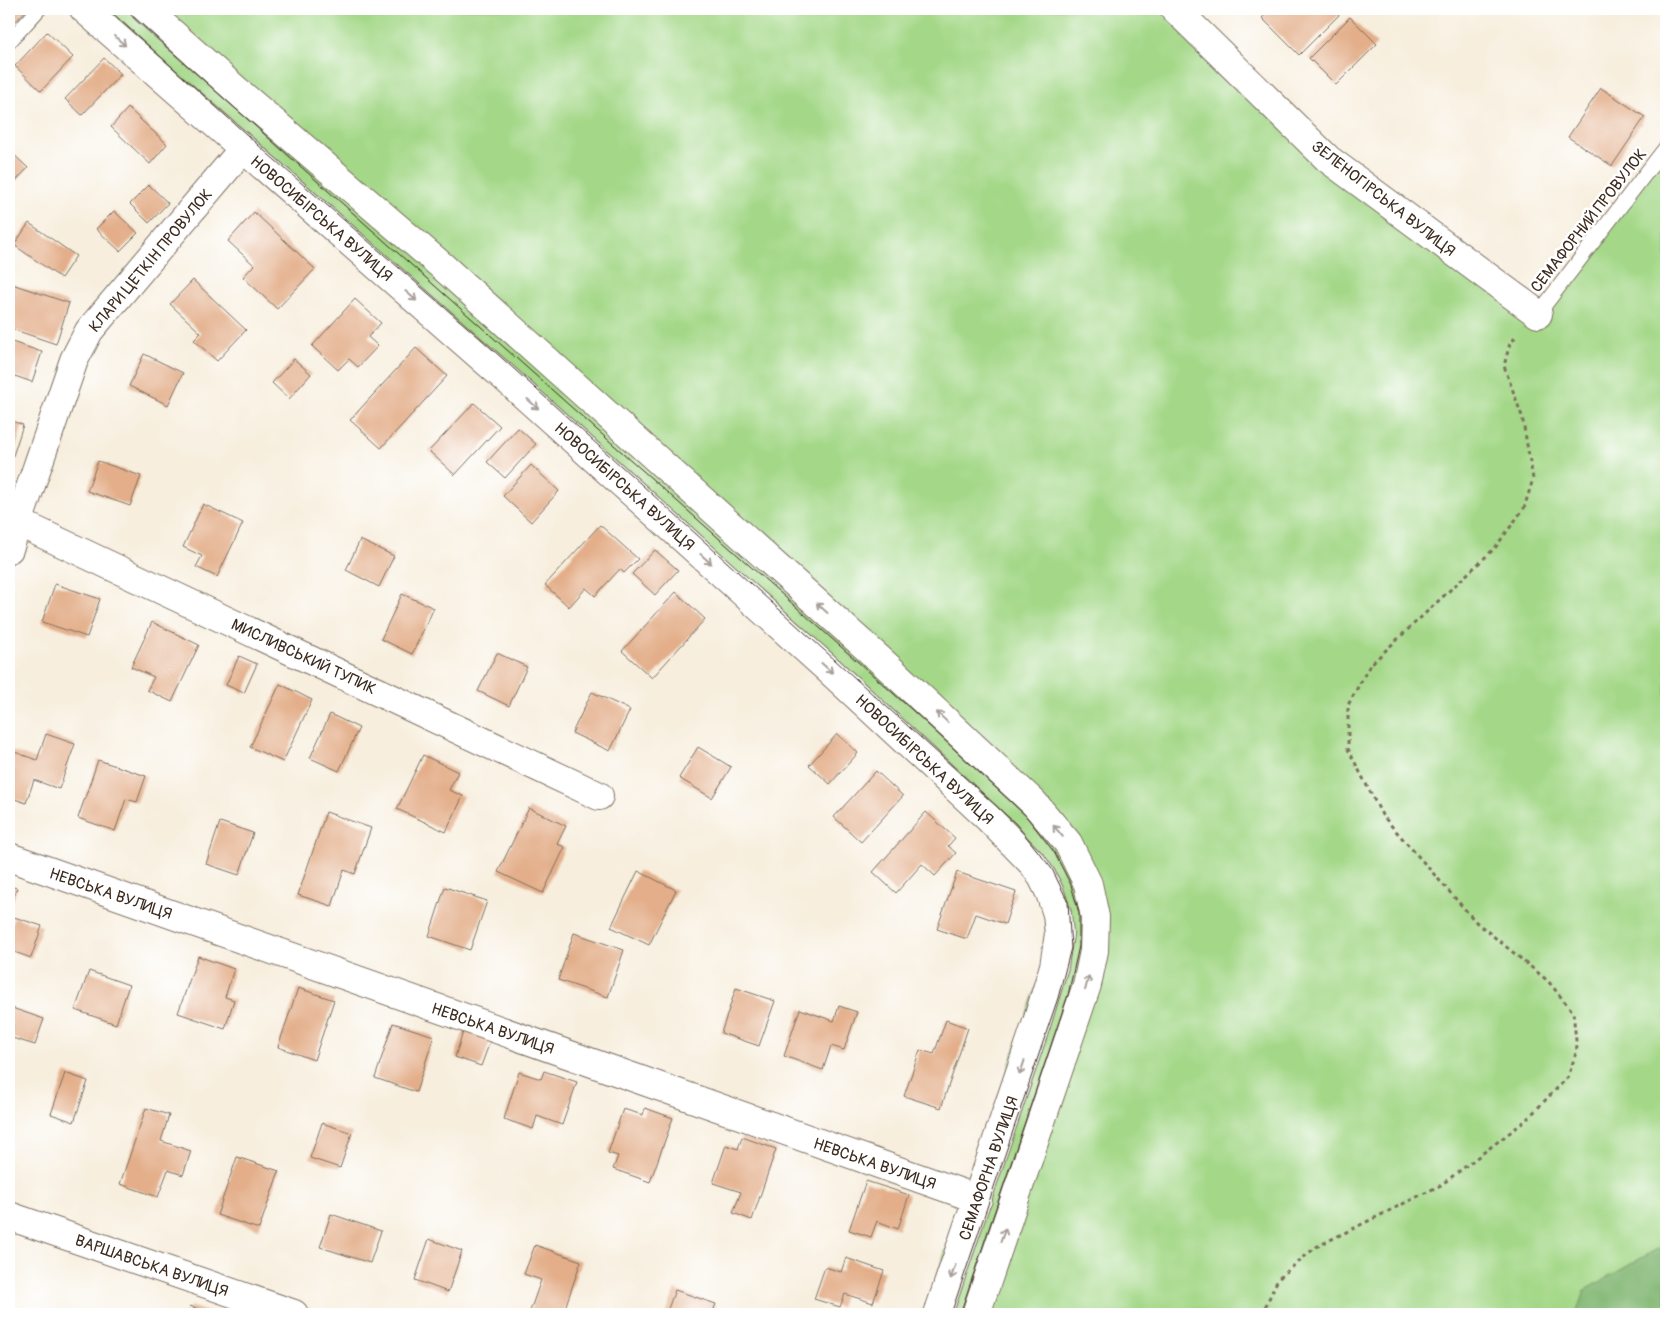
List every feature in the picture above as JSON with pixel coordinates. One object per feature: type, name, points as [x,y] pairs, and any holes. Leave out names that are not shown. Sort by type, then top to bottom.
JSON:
[{"type":"main road","name":"НОВОСИБІРСЬКА ВУЛИЦЯ","points":[[84,9],[505,378],[722,573],[929,762],[1033,864],[1050,893],[1057,914],[1058,934],[1054,966],[1038,1022]]},
{"type":"main road","points":[[146,9],[242,95],[442,266],[887,666],[1034,803],[1068,843],[1088,884],[1096,917],[1094,951],[1087,984],[976,1314]]},
{"type":"main road","name":"ЗЕЛЕНОГІРСЬКА ВУЛИЦЯ","points":[[1179,10],[1328,159],[1538,314]]},
{"type":"main road","name":"КЛАРИ ЦЕТКІН ПРОВУЛОК","points":[[9,549],[14,519],[74,360],[89,332],[243,149]]},
{"type":"main road","name":"МИСЛИВСЬКИЙ ТУПИК","points":[[14,519],[599,796]]},
{"type":"main road","name":"НЕВСЬКА ВУЛИЦЯ","points":[[9,857],[978,1199]]},
{"type":"main road","name":"СЕМАФОРНА ВУЛИЦЯ","points":[[938,1314],[1038,1022]]},
{"type":"main road","name":"ВАРШАВСЬКА ВУЛИЦЯ","points":[[9,1216],[294,1314]]},
{"type":"lane","points":[[9,42],[39,9]]},
{"type":"lane","name":"СЕМАФОРНИЙ ПРОВУЛОК","points":[[1538,314],[1666,148]]},
{"type":"path","points":[[1262,1314],[1278,1279],[1316,1247],[1441,1186],[1525,1122],[1568,1077],[1577,1050],[1573,1012],[1548,981],[1476,922],[1382,814],[1348,749],[1348,705],[1370,666],[1495,548],[1524,508],[1533,479],[1522,416],[1504,366],[1510,343],[1538,314]]},
{"type":"green space","points":[[84,9],[1175,9],[1328,159],[1538,314],[1666,147],[1666,1314],[924,1314],[1042,970],[1047,918],[1033,864]]},
{"type":"green space","points":[[1666,1244],[1666,1314],[1576,1314],[1584,1291]]},
{"type":"building","points":[[9,9],[27,9],[9,28]]},
{"type":"building","points":[[1271,9],[1345,9],[1299,55],[1262,18]]},
{"type":"building","points":[[1350,17],[1377,44],[1336,85],[1309,58]]},
{"type":"building","points":[[47,32],[73,57],[41,91],[15,66]]},
{"type":"building","points":[[104,58],[121,74],[82,115],[65,99]]},
{"type":"building","points":[[1601,88],[1645,117],[1612,166],[1568,137]]},
{"type":"building","points":[[128,108],[167,144],[150,164],[111,127]]},
{"type":"building","points":[[9,150],[28,168],[9,188]]},
{"type":"building","points":[[149,185],[168,203],[149,223],[130,204]]},
{"type":"building","points":[[114,211],[138,233],[120,251],[96,229]]},
{"type":"building","points":[[254,212],[315,269],[277,309],[243,277],[254,265],[228,241]]},
{"type":"building","points":[[29,223],[76,256],[61,278],[14,245]]},
{"type":"building","points":[[193,280],[246,330],[217,361],[194,340],[201,333],[170,304]]},
{"type":"building","points":[[9,283],[69,303],[56,344],[9,328],[11,308],[9,307]]},
{"type":"building","points":[[355,299],[381,323],[368,337],[378,346],[358,367],[349,359],[338,370],[312,346]]},
{"type":"building","points":[[9,341],[42,352],[32,382],[9,374]]},
{"type":"building","points":[[416,348],[447,376],[381,448],[350,420]]},
{"type":"building","points":[[144,354],[183,373],[168,405],[129,386]]},
{"type":"building","points":[[294,359],[311,374],[289,399],[272,383]]},
{"type":"building","points":[[474,403],[500,426],[455,475],[429,451]]},
{"type":"building","points":[[9,420],[23,425],[9,468]]},
{"type":"building","points":[[518,428],[536,444],[505,478],[487,462]]},
{"type":"building","points":[[98,461],[141,476],[130,506],[87,491]]},
{"type":"building","points":[[531,465],[559,491],[531,522],[503,496]]},
{"type":"building","points":[[203,504],[243,523],[217,577],[196,567],[202,556],[183,547]]},
{"type":"building","points":[[600,525],[638,559],[624,573],[620,569],[595,596],[586,588],[569,607],[545,585]]},
{"type":"building","points":[[360,540],[394,556],[379,587],[346,570]]},
{"type":"building","points":[[655,550],[678,570],[655,595],[632,574]]},
{"type":"building","points":[[55,584],[100,599],[87,637],[42,622]]},
{"type":"building","points":[[676,592],[705,619],[652,678],[622,651]]},
{"type":"building","points":[[402,594],[434,608],[412,654],[381,639]]},
{"type":"building","points":[[152,622],[199,645],[172,702],[147,690],[154,677],[131,667]]},
{"type":"building","points":[[497,653],[527,667],[509,706],[478,691]]},
{"type":"building","points":[[239,656],[257,664],[244,693],[226,685]]},
{"type":"building","points":[[280,684],[312,700],[283,762],[250,747]]},
{"type":"building","points":[[592,692],[630,710],[610,751],[572,733]]},
{"type":"building","points":[[330,714],[359,728],[339,771],[310,758]]},
{"type":"building","points":[[46,734],[75,744],[59,789],[34,780],[26,803],[9,797],[9,759],[12,751],[37,760]]},
{"type":"building","points":[[837,734],[858,753],[830,784],[809,765]]},
{"type":"building","points":[[698,747],[731,767],[712,798],[679,778]]},
{"type":"building","points":[[423,755],[458,772],[449,790],[463,796],[446,832],[397,809]]},
{"type":"building","points":[[98,760],[146,776],[137,802],[126,799],[115,831],[78,818]]},
{"type":"building","points":[[876,771],[903,796],[861,842],[834,817]]},
{"type":"building","points":[[529,808],[566,826],[557,844],[565,847],[543,893],[498,872]]},
{"type":"building","points":[[326,812],[371,828],[355,874],[344,870],[332,906],[298,895]]},
{"type":"building","points":[[926,812],[955,838],[948,846],[956,853],[935,876],[922,864],[896,893],[873,872]]},
{"type":"building","points":[[220,822],[253,833],[239,875],[206,864]]},
{"type":"building","points":[[638,871],[676,890],[649,945],[611,927]]},
{"type":"building","points":[[957,872],[1016,892],[1005,924],[976,914],[967,939],[937,929]]},
{"type":"building","points":[[9,886],[17,888],[9,910]]},
{"type":"building","points":[[445,887],[487,901],[470,950],[429,936]]},
{"type":"building","points":[[14,917],[42,926],[31,958],[9,950],[9,933]]},
{"type":"building","points":[[574,933],[624,950],[608,997],[558,980]]},
{"type":"building","points":[[198,956],[234,969],[225,997],[234,1000],[225,1029],[178,1013]]},
{"type":"building","points":[[89,971],[129,985],[116,1024],[75,1010]]},
{"type":"building","points":[[298,988],[334,1000],[314,1060],[278,1047]]},
{"type":"building","points":[[736,988],[775,1001],[759,1046],[721,1033]]},
{"type":"building","points":[[839,1006],[857,1012],[844,1050],[831,1046],[823,1070],[784,1056],[800,1009],[834,1021]]},
{"type":"building","points":[[9,1007],[44,1019],[35,1045],[9,1037]]},
{"type":"building","points":[[946,1020],[968,1028],[941,1108],[904,1096],[920,1050],[934,1054]]},
{"type":"building","points":[[393,1023],[434,1036],[416,1092],[375,1078]]},
{"type":"building","points":[[465,1026],[492,1036],[481,1066],[455,1057]]},
{"type":"building","points":[[544,1071],[577,1082],[562,1125],[537,1116],[533,1129],[504,1119],[519,1072],[541,1079]]},
{"type":"building","points":[[65,1073],[88,1081],[74,1122],[51,1114]]},
{"type":"building","points":[[146,1108],[169,1115],[161,1141],[191,1151],[183,1175],[168,1170],[158,1197],[120,1184]]},
{"type":"building","points":[[645,1108],[673,1118],[650,1182],[613,1169],[618,1156],[608,1153],[623,1109],[643,1115]]},
{"type":"building","points":[[322,1123],[352,1133],[340,1168],[310,1158]]},
{"type":"building","points":[[742,1137],[776,1149],[752,1220],[733,1213],[741,1192],[713,1183],[726,1145],[738,1149]]},
{"type":"building","points":[[237,1157],[279,1171],[259,1229],[217,1215]]},
{"type":"building","points":[[866,1181],[909,1195],[898,1229],[877,1221],[871,1237],[849,1230]]},
{"type":"building","points":[[331,1214],[381,1231],[370,1263],[320,1247]]},
{"type":"building","points":[[429,1239],[462,1251],[448,1292],[415,1280]]},
{"type":"building","points":[[535,1245],[581,1261],[563,1314],[529,1314],[541,1280],[524,1274]]},
{"type":"building","points":[[846,1258],[884,1271],[873,1303],[845,1294],[840,1307],[814,1299],[825,1267],[841,1272]]},
{"type":"building","points":[[675,1290],[716,1304],[712,1314],[666,1314]]},
{"type":"building","points":[[190,1306],[213,1314],[188,1314]]},
{"type":"tram line","points":[[108,9],[268,154],[482,340],[1016,824],[1052,869],[1068,902],[1071,948],[1058,998],[951,1314]]},
{"type":"tram line","points":[[125,9],[912,710],[1026,816],[1054,852],[1071,885],[1079,913],[1079,946],[1068,995],[960,1314]]}]
